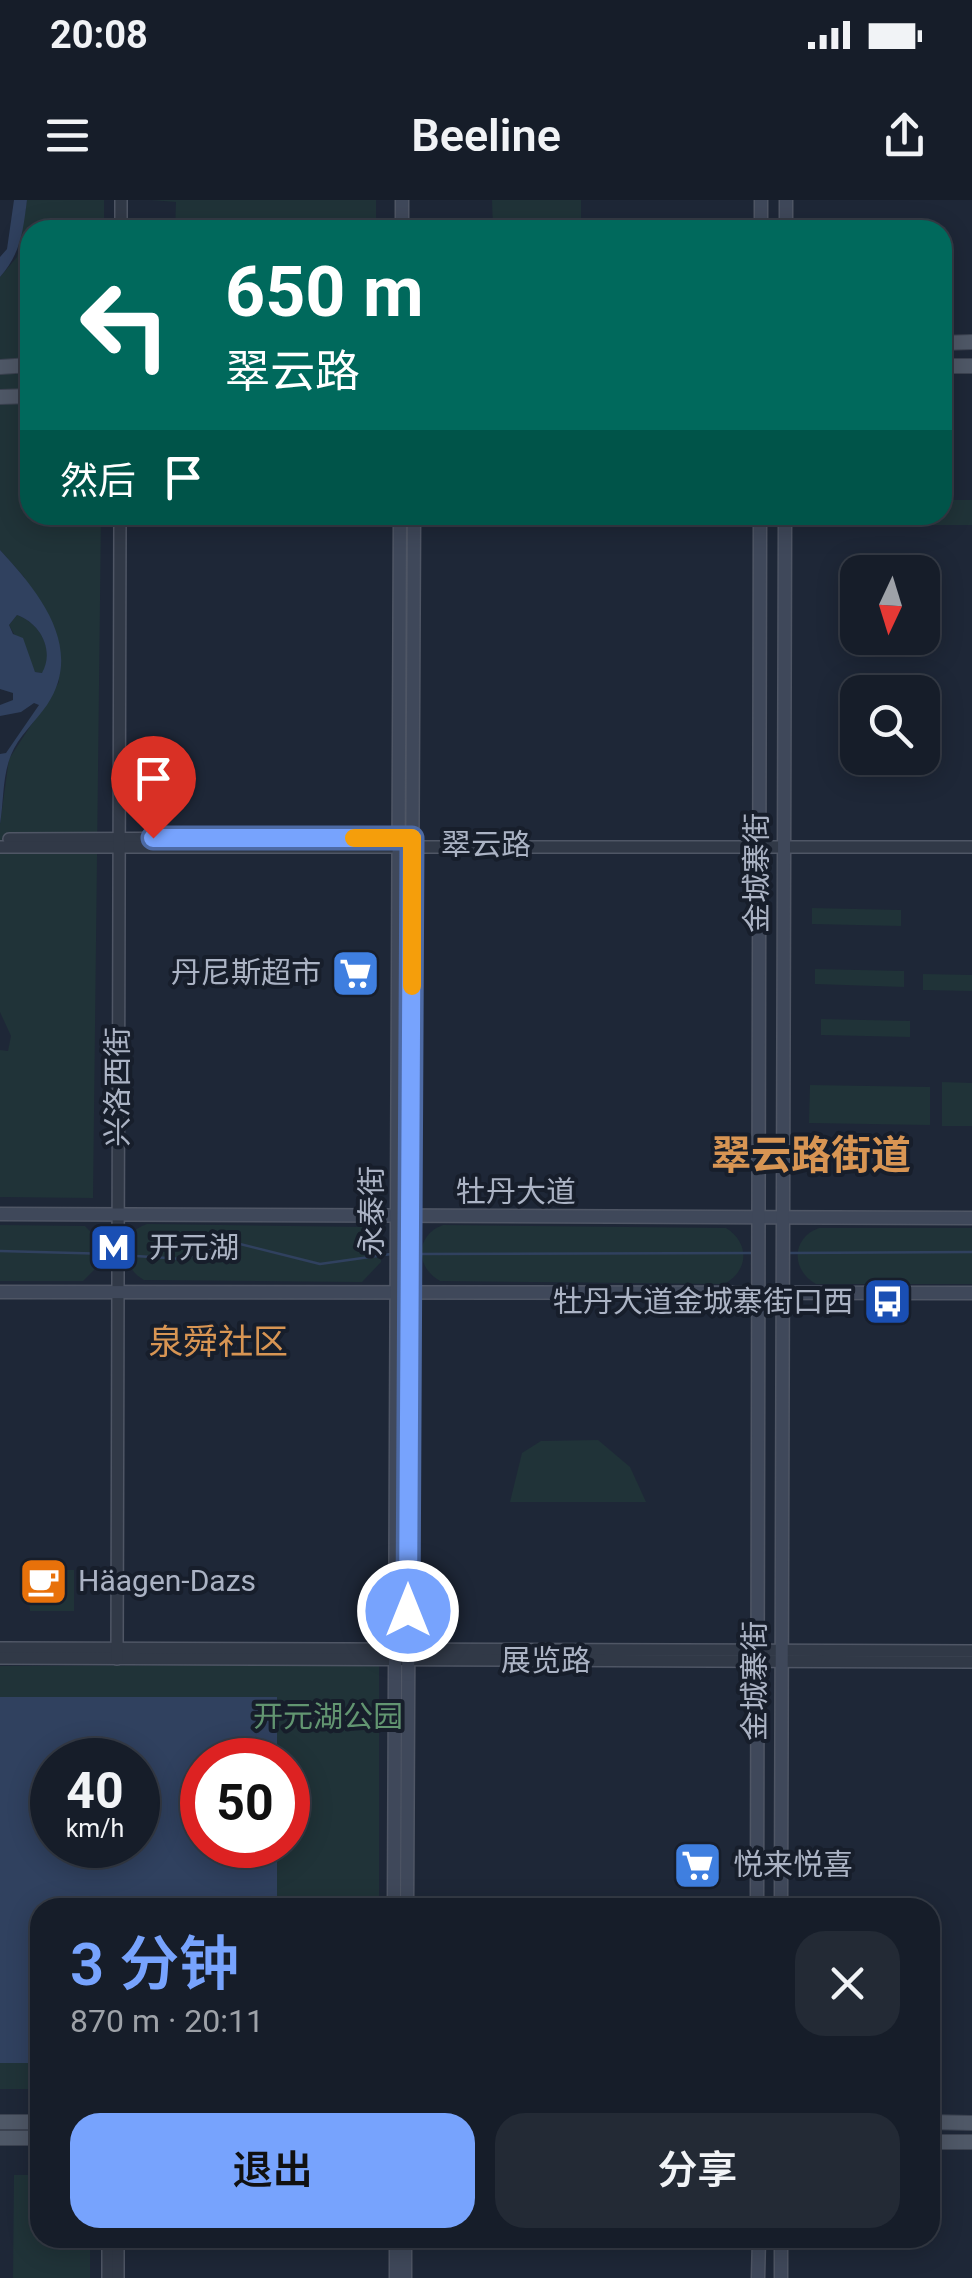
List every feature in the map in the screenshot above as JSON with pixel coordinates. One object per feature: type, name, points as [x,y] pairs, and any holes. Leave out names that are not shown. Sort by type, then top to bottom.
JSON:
[{"type":"main road","name":"永泰街","points":[[400,525],[406,842]]},
{"type":"main road","name":"永泰街","points":[[394,1898],[400,1656],[406,842],[414,525]]},
{"type":"main road","name":"金城寨街","points":[[757,1898],[760,525]]},
{"type":"main road","name":"金城寨街","points":[[780,1898],[785,525]]},
{"type":"main road","name":"牡丹大道","points":[[0,1214],[404,1216],[758,1224],[972,1218]]},
{"type":"main road","points":[[0,1292],[972,1294]]},
{"type":"main road","name":"永泰街","points":[[400,1656],[408,1898]]},
{"type":"main road","points":[[0,2122],[30,2122]]},
{"type":"main road","points":[[940,2122],[972,2123]]},
{"type":"main road","points":[[0,2138],[30,2138]]},
{"type":"main road","points":[[940,2142],[972,2142]]},
{"type":"main road","points":[[396,2248],[396,2278]]},
{"type":"main road","points":[[405,2248],[405,2278]]},
{"type":"main road","points":[[758,2248],[758,2278]]},
{"type":"main road","points":[[781,2248],[781,2278]]},
{"type":"street","name":"兴洛西街","points":[[113,1654],[116,525]]},
{"type":"street","name":"翠云路","points":[[4,843],[972,843]]},
{"type":"street","name":"展览路","points":[[0,1648],[113,1654]]},
{"type":"street","name":"展览路","points":[[0,1658],[113,1654],[780,1656],[972,1651]]},
{"type":"street","name":"展览路","points":[[780,1656],[972,1662]]},
{"type":"street","points":[[108,2248],[108,2278]]},
{"type":"street","points":[[118,2248],[118,2278]]},
{"type":"green space","points":[[27,200],[104,200],[104,220],[23,220]]},
{"type":"green space","points":[[151,200],[376,200],[376,220],[175,220],[176,202]]},
{"type":"green space","points":[[492,200],[581,200],[581,220],[493,220]]},
{"type":"green space","points":[[20,240],[20,525],[101,525],[93,1198],[0,1197],[0,1050],[8,1051],[11,1036],[0,1012],[0,824],[9,759],[59,682],[24,577],[0,550],[0,277],[17,257]]},
{"type":"green space","points":[[952,500],[972,500],[972,525],[952,525]]},
{"type":"green space","points":[[17,615],[32,624],[43,638],[47,655],[43,673],[35,672],[9,625]]},
{"type":"green space","points":[[812,908],[901,910],[901,926],[812,924]]},
{"type":"green space","points":[[815,969],[904,971],[904,987],[815,984]]},
{"type":"green space","points":[[923,974],[972,975],[972,991],[923,990]]},
{"type":"green space","points":[[821,1019],[910,1021],[910,1037],[821,1035]]},
{"type":"green space","points":[[942,1082],[972,1083],[972,1126],[942,1126]]},
{"type":"green space","points":[[810,1085],[930,1087],[930,1125],[809,1123]]},
{"type":"green space","points":[[147,1224],[364,1227],[381,1245],[381,1262],[362,1282],[144,1280],[130,1267],[126,1250],[131,1235]]},
{"type":"green space","points":[[0,1225],[85,1226],[102,1244],[102,1262],[83,1281],[0,1281]]},
{"type":"green space","points":[[443,1225],[726,1228],[739,1241],[743,1257],[738,1272],[724,1284],[440,1281],[426,1268],[422,1252],[427,1236]]},
{"type":"green space","points":[[819,1228],[972,1228],[972,1284],[816,1284],[802,1271],[798,1254],[803,1239]]},
{"type":"green space","points":[[598,1440],[630,1467],[646,1502],[510,1502],[522,1453],[541,1441]]},
{"type":"green space","points":[[62,1570],[74,1570],[74,1611],[30,1611],[29,1601],[62,1600]]},
{"type":"green space","name":"开元湖公园","points":[[379,1665],[379,1898],[277,1898],[277,1868],[310,1868],[310,1738],[277,1738],[277,1697],[0,1697],[0,1666]]},
{"type":"green space","points":[[0,2063],[30,2063],[30,2089],[0,2089]]},
{"type":"green space","points":[[14,2175],[30,2175],[30,2248],[90,2248],[90,2278],[13,2278]]},
{"type":"water","points":[[14,200],[27,200],[17,250],[0,277],[0,257],[7,249]]},
{"type":"water","points":[[0,550],[42,602],[59,642],[61,663],[47,705],[11,755],[0,824],[0,754],[6,753],[39,705],[34,703],[21,712],[0,716],[0,705],[13,700],[13,693],[0,689]],"holes":[[[17,615],[38,631],[46,647],[42,673],[35,672],[23,638],[13,634],[9,625]]]},
{"type":"water","points":[[0,1697],[277,1697],[277,1738],[180,1738],[180,1868],[277,1868],[277,1898],[30,1898],[30,2063],[0,2063]]},
{"type":"waterway","points":[[120,1255],[183,1259],[232,1242],[320,1264],[391,1254]]},
{"type":"waterway","points":[[0,1251],[112,1254]]},
{"type":"waterway","points":[[789,1253],[972,1252]]},
{"type":"waterway","points":[[414,1254],[756,1253]]},
{"type":"slow traffic","points":[[354,838],[412,838],[412,986]]},
{"type":"place","name":"丹尼斯超市","points":[[356,973]]},
{"type":"place","name":"开元湖","points":[[114,1248]]},
{"type":"place","name":"牡丹大道金城寨街口西","points":[[888,1302]]},
{"type":"place","name":"Häagen-Dazs","points":[[43,1581]]},
{"type":"place","name":"悦来悦喜","points":[[698,1865]]},
{"type":"district","name":"翠云路街道","points":[[811,1155]]},
{"type":"district","name":"泉舜社区","points":[[218,1342]]},
{"type":"route","points":[[153,838],[412,838],[408,1611]]}]
